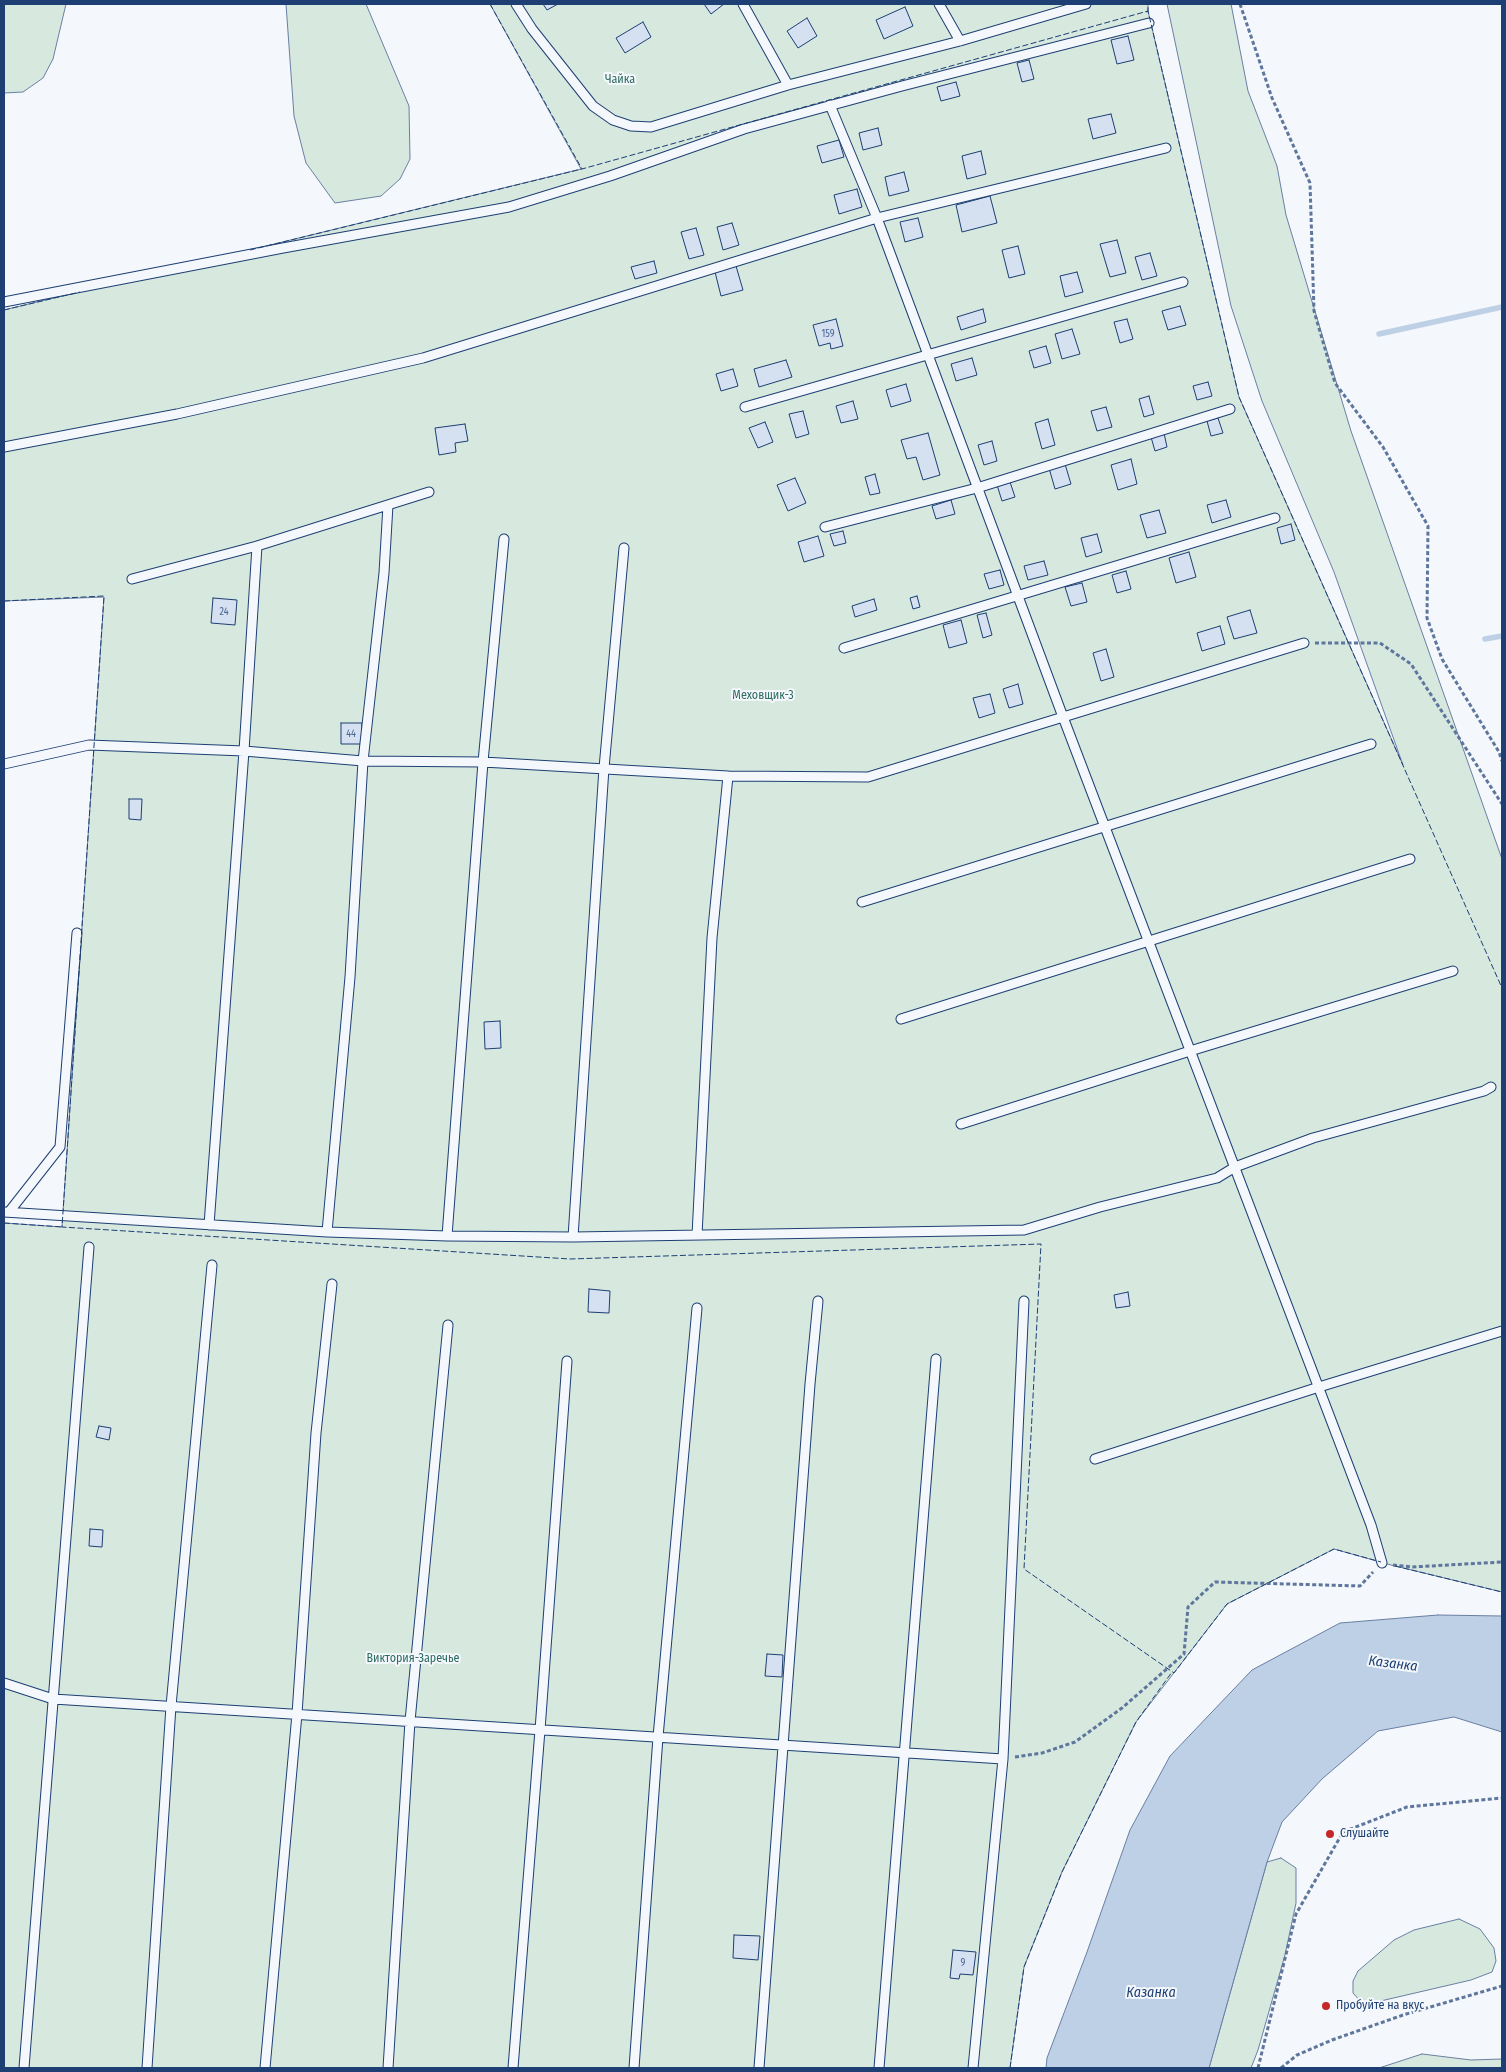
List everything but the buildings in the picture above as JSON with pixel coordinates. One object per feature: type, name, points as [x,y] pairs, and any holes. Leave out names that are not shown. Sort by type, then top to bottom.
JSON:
[{"type":"lane","points":[[516,4],[532,29],[593,106],[613,120],[631,126],[651,127],[788,85],[960,41],[1086,4]]},
{"type":"lane","points":[[743,4],[788,85]]},
{"type":"lane","points":[[939,4],[960,41]]},
{"type":"lane","points":[[4,302],[509,207],[610,176],[744,129],[1149,23]]},
{"type":"lane","points":[[830,105],[877,218],[1104,826],[1372,1525],[1382,1563]]},
{"type":"lane","points":[[4,448],[177,414],[424,358],[877,218],[1166,148]]},
{"type":"lane","points":[[745,407],[1183,282]]},
{"type":"lane","points":[[825,527],[977,488],[1230,409]]},
{"type":"lane","points":[[132,579],[257,546],[429,492]]},
{"type":"lane","points":[[327,1232],[350,977],[363,761],[384,573],[388,505]]},
{"type":"lane","points":[[844,648],[1275,518]]},
{"type":"lane","points":[[447,1236],[483,762],[504,539]]},
{"type":"lane","points":[[209,1224],[244,751],[257,546]]},
{"type":"lane","points":[[573,1237],[604,768],[624,548]]},
{"type":"lane","points":[[4,764],[89,746],[244,751],[363,761],[483,762],[728,776],[868,777],[1304,643]]},
{"type":"lane","points":[[862,902],[1372,744]]},
{"type":"lane","points":[[697,1235],[712,938],[728,776]]},
{"type":"lane","points":[[901,1019],[1410,858]]},
{"type":"lane","points":[[6,1212],[60,1147],[77,933]]},
{"type":"lane","points":[[960,1124],[1190,1051],[1454,971]]},
{"type":"lane","points":[[6,1212],[327,1232],[447,1236],[573,1237],[1024,1230],[1100,1207],[1217,1178],[1235,1167],[1313,1138],[1484,1091],[1491,1087]]},
{"type":"lane","points":[[24,2068],[89,1247]]},
{"type":"lane","points":[[147,2068],[171,1706],[212,1265]]},
{"type":"lane","points":[[265,2068],[297,1714],[316,1433],[332,1284]]},
{"type":"lane","points":[[973,2068],[1003,1759],[1024,1301]]},
{"type":"lane","points":[[759,2068],[810,1384],[818,1302]]},
{"type":"lane","points":[[634,2068],[658,1737],[697,1308]]},
{"type":"lane","points":[[388,2068],[410,1721],[448,1325]]},
{"type":"lane","points":[[1095,1459],[1502,1331]]},
{"type":"lane","points":[[879,2068],[936,1358]]},
{"type":"lane","points":[[513,2068],[567,1361]]},
{"type":"lane","points":[[4,1683],[53,1699],[1003,1759]]},
{"type":"path","points":[[1240,4],[1272,98],[1310,182],[1314,311],[1335,382],[1383,447],[1428,526],[1427,618],[1442,659],[1499,752],[1502,761]]},
{"type":"path","points":[[1304,643],[1380,644],[1411,664],[1502,804]]},
{"type":"path","points":[[1003,1759],[1042,1753],[1075,1742],[1122,1708],[1184,1654],[1188,1607],[1215,1582],[1360,1586],[1382,1563],[1412,1567],[1502,1562]]},
{"type":"path","points":[[1258,2068],[1296,1914],[1343,1832],[1407,1807],[1502,1798]]},
{"type":"path","points":[[1282,2068],[1297,2055],[1332,2040],[1403,2015],[1502,1986]]},
{"type":"green space","points":[[4,4],[66,4],[53,59],[43,78],[23,92],[4,93]]},
{"type":"green space","points":[[286,4],[366,4],[409,106],[410,159],[400,179],[381,196],[335,203],[306,163],[294,116]]},
{"type":"green space","name":"Меховщик-3","points":[[490,4],[1148,4],[1148,11],[1239,397],[1403,765],[1334,572],[1262,401],[1231,306],[1167,4],[1231,4],[1248,91],[1277,166],[1286,215],[1351,431],[1502,859],[1502,1592],[1334,1549],[1227,1604],[1136,1722],[1062,1872],[1024,1967],[1010,2068],[4,2068],[4,1223],[62,1227],[104,597],[4,601],[4,310],[581,169]]},
{"type":"green space","points":[[1281,1858],[1296,1868],[1296,1903],[1285,1955],[1258,2050],[1251,2068],[1209,2068],[1267,1862]]},
{"type":"green space","points":[[1459,1919],[1480,1929],[1494,1948],[1496,1961],[1492,1972],[1471,1980],[1372,2003],[1361,2002],[1353,1993],[1353,1981],[1358,1971],[1394,1940],[1414,1930]]},
{"type":"green space","points":[[1422,2054],[1471,2060],[1502,2059],[1502,2068],[1379,2068]]},
{"type":"water","name":"Казанка","points":[[1438,1615],[1502,1616],[1502,1732],[1454,1717],[1378,1731],[1322,1779],[1282,1822],[1267,1862],[1209,2068],[1046,2068],[1047,2058],[1130,1830],[1170,1756],[1252,1670],[1340,1623]]},
{"type":"waterway","points":[[1379,334],[1502,307]]},
{"type":"waterway","points":[[1485,639],[1502,636]]},
{"type":"fence","points":[[490,4],[582,169]]},
{"type":"fence","points":[[1146,12],[1148,11],[1148,4]]},
{"type":"fence","points":[[250,250],[582,169],[1148,11],[1239,397],[1502,988]]},
{"type":"fence","points":[[4,310],[80,292]]},
{"type":"fence","points":[[4,601],[104,596],[62,1227],[570,1259],[1041,1244],[1024,1569],[1174,1673],[1227,1604],[1334,1549],[1381,1562]]},
{"type":"fence","points":[[4,1223],[63,1227]]},
{"type":"fence","points":[[1395,1566],[1502,1592]]},
{"type":"fence","points":[[1010,2068],[1024,1967],[1062,1872],[1136,1722],[1172,1672]]},
{"type":"place","name":"Слушайте","points":[[1330,1834]]},
{"type":"place","name":"Пробуйте на вкус","points":[[1326,2006]]},
{"type":"park label","name":"Чайка","points":[[620,80]]},
{"type":"park label","name":"Виктория-Заречье","points":[[413,1659]]}]
